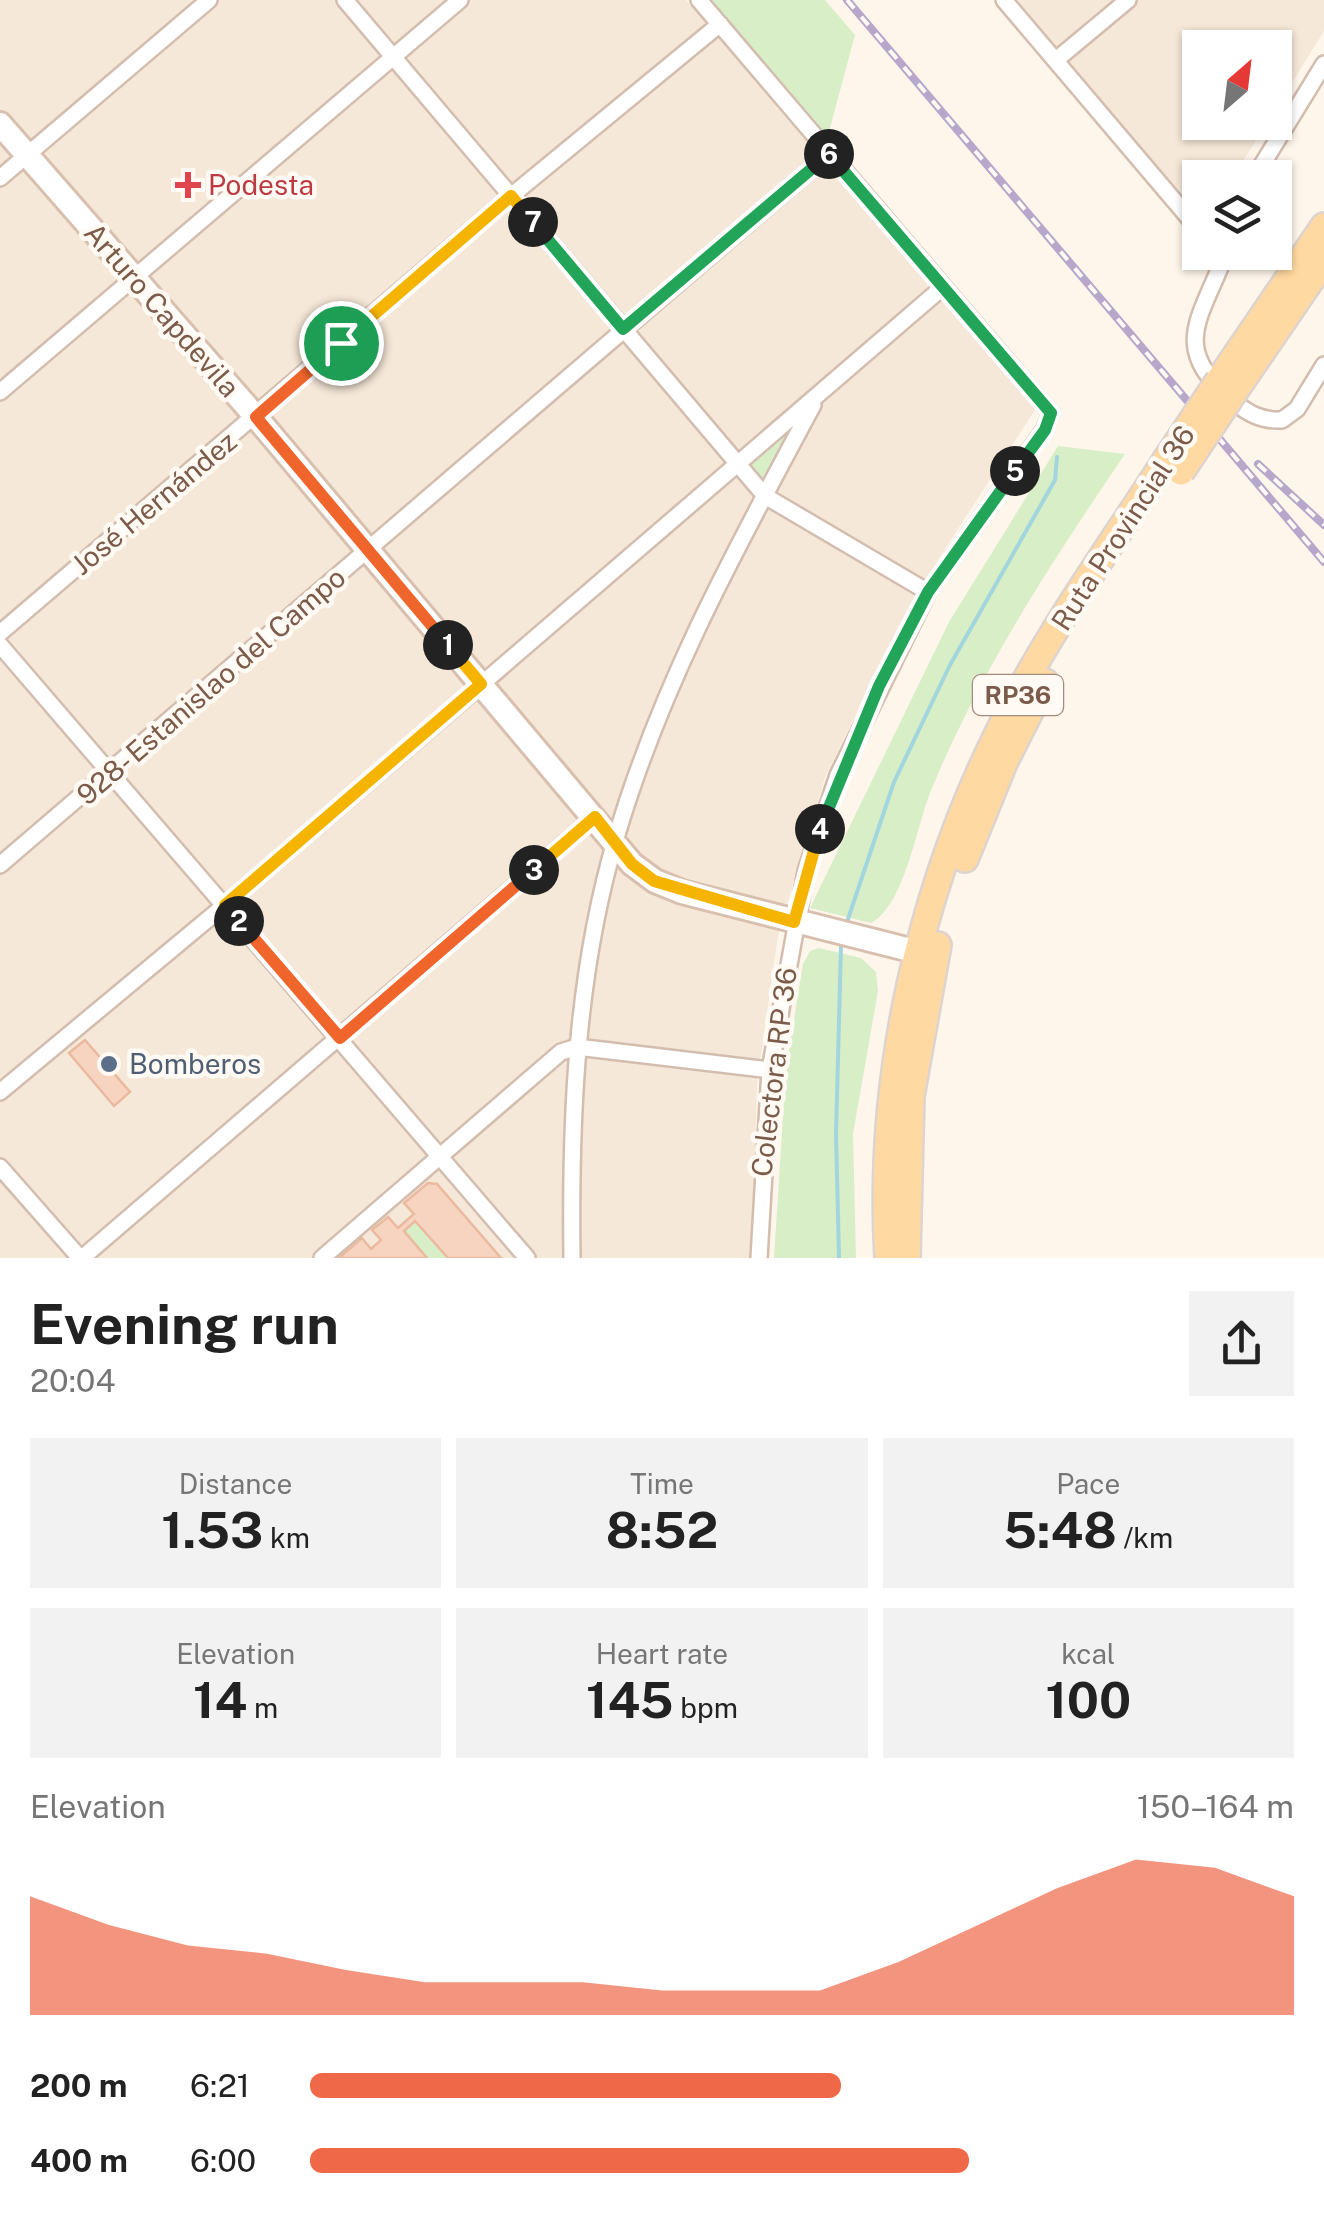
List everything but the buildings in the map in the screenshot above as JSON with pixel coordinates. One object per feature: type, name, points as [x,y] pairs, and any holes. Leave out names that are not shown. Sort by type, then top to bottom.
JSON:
[{"type":"main road","name":"Ruta Provincial 36","points":[[907,1258],[906,1155],[915,1061],[935,956],[978,822],[1032,705],[1066,645],[1324,226]]},
{"type":"main road","name":"Ruta Provincial 36","points":[[1227,385],[1324,260]]},
{"type":"main road","name":"Ruta Provincial 36","points":[[888,1258],[892,1094],[918,952],[967,802],[1002,724],[1058,624],[1173,467]]},
{"type":"main road","points":[[906,1155],[917,1202],[918,1258]]},
{"type":"street","points":[[0,178],[209,0]]},
{"type":"street","points":[[345,0],[765,496],[928,592]]},
{"type":"street","points":[[0,392],[460,0]]},
{"type":"street","points":[[0,1092],[225,905],[944,287],[699,0]]},
{"type":"street","points":[[1004,0],[1182,207]]},
{"type":"street","points":[[1056,60],[1128,0]]},
{"type":"street","name":"José Hernández","points":[[0,633],[511,196],[720,24]]},
{"type":"street","points":[[1265,160],[1324,64]]},
{"type":"street","name":"Arturo Capdevila","points":[[0,124],[256,417],[642,873],[668,888],[918,952]]},
{"type":"street","name":"928- Estanislao del Campo","points":[[0,865],[830,153]]},
{"type":"street","points":[[1217,270],[1196,332],[1194,352],[1202,371],[1223,392],[1249,413],[1282,420],[1297,409],[1324,364]]},
{"type":"street","name":"Colectora RP 36","points":[[759,1258],[770,1070],[794,922],[806,870],[838,775],[928,592],[1045,430],[1051,413],[944,287]]},
{"type":"street","points":[[572,1258],[577,1048],[591,946],[614,843],[686,650],[818,394]]},
{"type":"street","points":[[0,645],[527,1258]]},
{"type":"street","points":[[0,1166],[81,1258],[595,817]]},
{"type":"street","points":[[322,1258],[550,1060],[577,1048],[770,1070]]},
{"type":"shaded area","points":[[0,0],[686,0],[1035,410],[914,597],[825,777],[778,936],[757,1083],[752,1258],[0,1258]]},
{"type":"shaded area","points":[[1014,0],[1324,0],[1324,31],[1292,83],[1292,30],[1182,30],[1182,140],[1256,140],[1244,160],[1182,160],[1182,194]]},
{"type":"green space","points":[[708,0],[825,0],[855,35],[827,139]]},
{"type":"green space","points":[[810,406],[764,484],[742,463]]},
{"type":"green space","points":[[1058,446],[1125,454],[1044,577],[971,704],[930,793],[908,865],[892,901],[871,923],[810,908],[949,622]]},
{"type":"green space","points":[[819,948],[861,958],[876,972],[878,991],[853,1134],[856,1258],[774,1258],[786,1069],[803,964],[810,951]]},
{"type":"green space","points":[[415,1221],[448,1258],[427,1258],[404,1231]]},
{"type":"waterway","points":[[847,922],[894,782],[950,665],[1055,480],[1057,457]]},
{"type":"waterway","points":[[839,1258],[836,1133],[841,946]]},
{"type":"railway","points":[[847,0],[1324,562]]},
{"type":"railway","points":[[1258,464],[1324,525]]},
{"type":"place","name":"Podesta","points":[[188,185]]},
{"type":"place","name":"Bomberos","points":[[109,1064]]},
{"type":"route","points":[[830,153],[1051,413],[1045,430],[928,592],[879,686],[838,775],[806,870],[794,922],[654,881],[632,864],[595,817],[340,1038],[225,905],[481,684],[256,417],[341,343],[511,196],[623,329],[830,153]]}]
